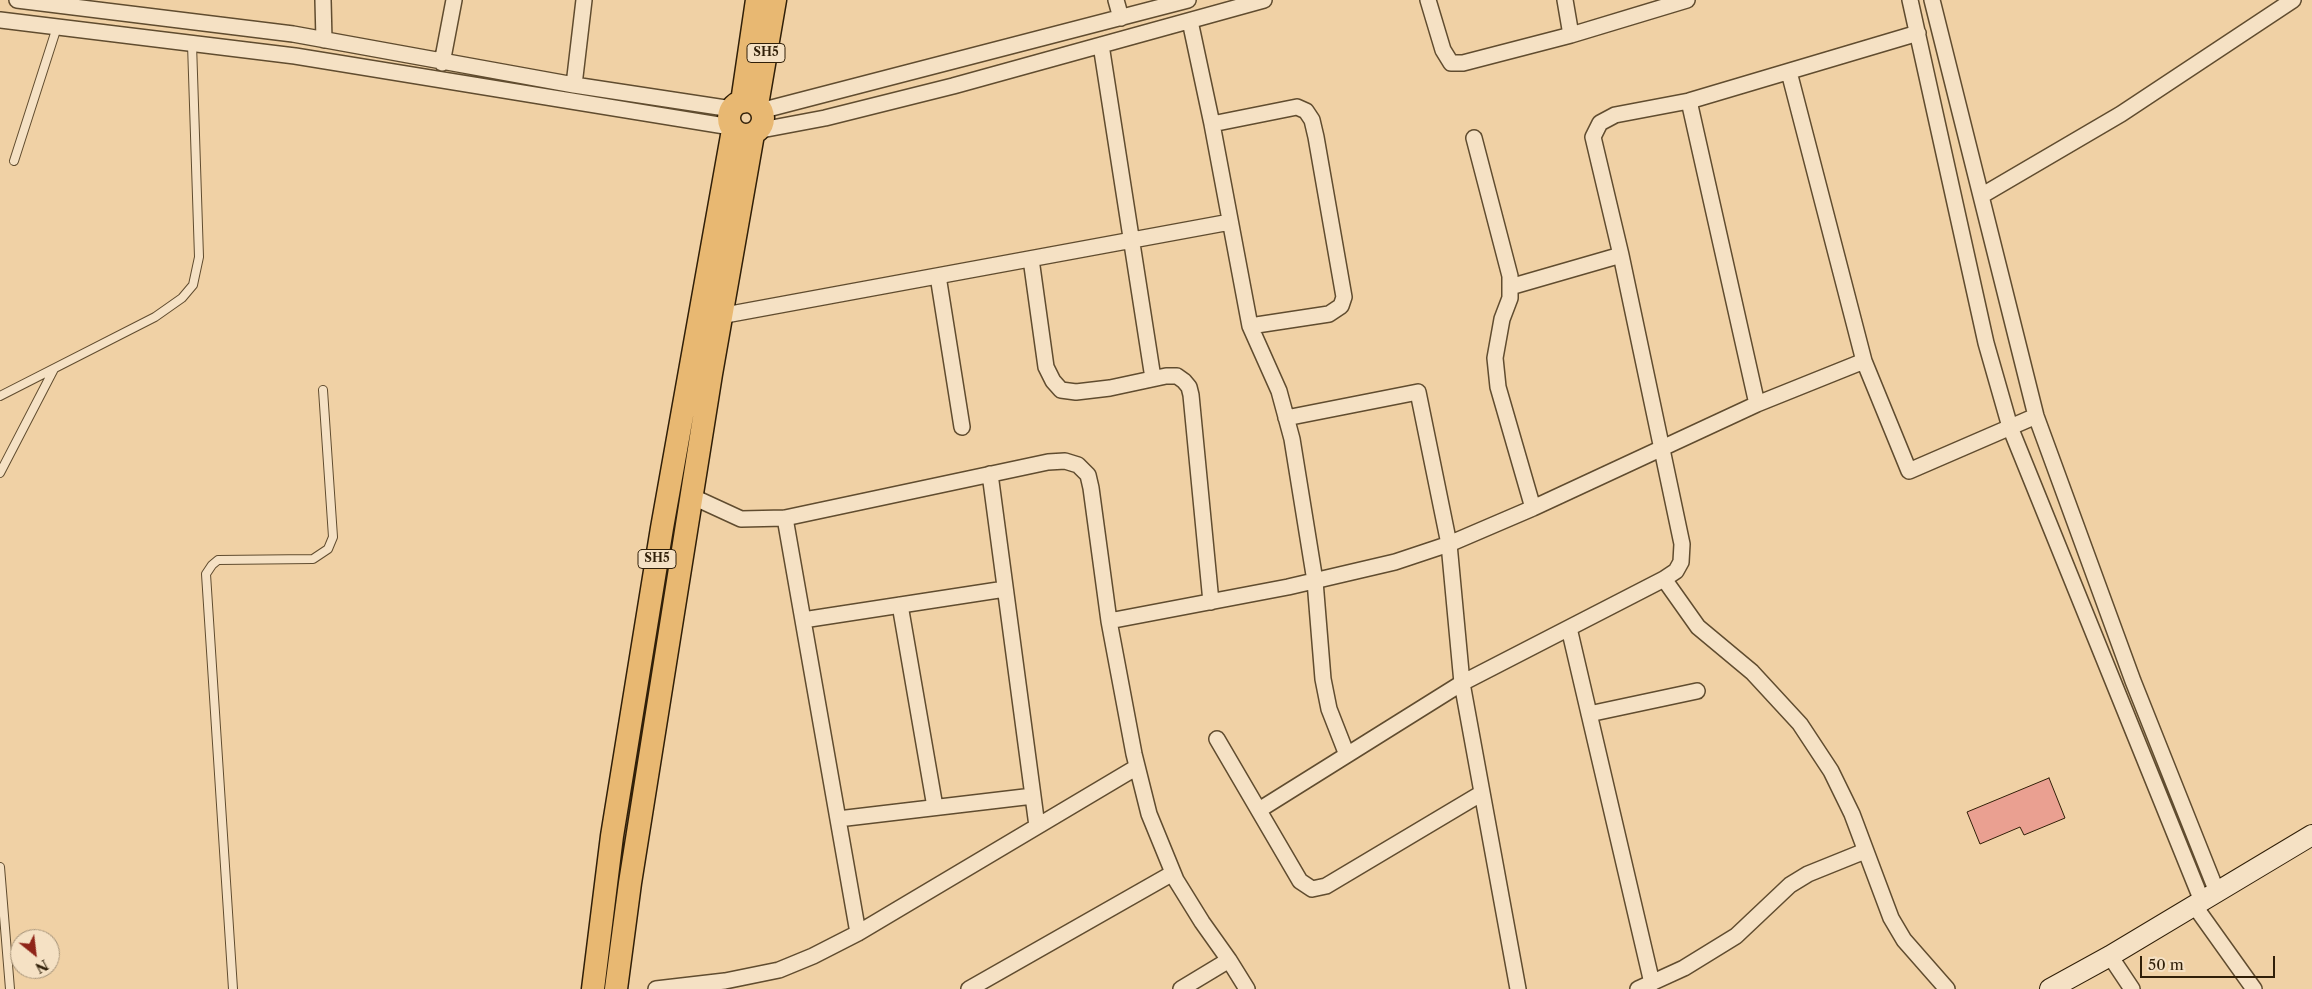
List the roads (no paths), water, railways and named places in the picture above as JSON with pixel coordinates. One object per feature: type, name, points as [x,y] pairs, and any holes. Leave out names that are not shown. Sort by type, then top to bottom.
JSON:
[{"type":"main road","name":"SH5","points":[[616,989],[630,883],[720,316],[745,119],[757,0]]},
{"type":"main road","name":"SH5","points":[[593,989],[612,836],[662,528],[745,119],[775,0]]},
{"type":"main road","points":[[2050,989],[2110,956],[2312,835]]},
{"type":"street","points":[[18,0],[293,34],[442,63],[574,85],[745,119],[1188,0]]},
{"type":"street","points":[[323,0],[324,40]]},
{"type":"street","points":[[442,63],[454,0]]},
{"type":"street","points":[[574,85],[584,0]]},
{"type":"street","points":[[1116,0],[1120,18]]},
{"type":"street","points":[[0,20],[295,56],[745,119],[834,116],[1264,0]]},
{"type":"street","points":[[1428,0],[1443,50],[1451,63],[1463,63],[1571,35],[1687,0]]},
{"type":"street","points":[[1565,0],[1571,35]]},
{"type":"street","points":[[1910,0],[1986,343],[2010,427],[2204,899],[2254,989]]},
{"type":"street","points":[[1981,196],[2121,114],[2293,0]]},
{"type":"street","points":[[1935,1],[2036,416],[2133,681],[2204,899]]},
{"type":"street","points":[[1190,21],[1212,124],[1250,326],[1279,391],[1292,439],[1315,581],[1323,679],[1327,702],[1337,733],[1347,755]]},
{"type":"street","points":[[1259,810],[1462,683],[1664,579],[1676,571],[1682,562],[1682,544],[1593,138],[1600,123],[1615,115],[1689,102],[1918,33]]},
{"type":"street","points":[[1101,45],[1153,378]]},
{"type":"street","points":[[1789,72],[1864,361],[1909,471],[2036,416]]},
{"type":"street","points":[[1689,102],[1757,404]]},
{"type":"street","points":[[1212,124],[1298,107],[1306,111],[1312,120],[1316,137],[1344,297],[1343,302],[1341,306],[1329,314],[1250,326]]},
{"type":"street","points":[[1474,138],[1510,276],[1510,298],[1502,318],[1495,358],[1498,387],[1533,508]]},
{"type":"street","points":[[720,316],[1230,222]]},
{"type":"street","points":[[1510,287],[1620,255]]},
{"type":"street","points":[[1031,259],[1046,366],[1053,381],[1061,390],[1076,392],[1110,388],[1153,378],[1177,376],[1184,380],[1191,395],[1211,602]]},
{"type":"street","points":[[938,276],[962,427]]},
{"type":"street","points":[[1109,621],[1315,581],[1395,562],[1449,544],[1533,508],[1757,404],[1864,361]]},
{"type":"street","points":[[1286,418],[1418,392],[1449,544],[1462,683],[1518,989]]},
{"type":"street","points":[[691,496],[741,518],[785,518],[1048,462],[1065,461],[1078,465],[1088,475],[1109,621],[1137,767],[1149,814],[1173,872],[1202,922],[1247,989]]},
{"type":"street","points":[[990,474],[1037,826]]},
{"type":"street","points":[[785,518],[858,933]]},
{"type":"street","points":[[1664,579],[1698,627],[1752,672],[1800,724],[1831,771],[1852,814],[1891,918],[1904,940],[1947,989]]},
{"type":"street","points":[[803,620],[1005,589]]},
{"type":"street","points":[[900,605],[935,807]]},
{"type":"street","points":[[1569,628],[1589,714],[1645,986],[1684,968],[1736,936],[1790,885],[1808,874],[1865,851]]},
{"type":"street","points":[[1589,714],[1697,691]]},
{"type":"street","points":[[1217,739],[1300,882],[1312,889],[1326,886],[1482,793]]},
{"type":"street","points":[[656,989],[725,981],[779,970],[813,956],[858,933],[1137,767]]},
{"type":"street","points":[[838,819],[1033,796]]},
{"type":"street","points":[[969,989],[1173,872]]},
{"type":"street","points":[[2110,956],[2132,989]]},
{"type":"street","points":[[1180,989],[1229,960]]},
{"type":"lane","points":[[14,161],[57,27]]},
{"type":"lane","points":[[0,396],[155,317],[182,298],[193,284],[200,257],[192,44]]},
{"type":"lane","points":[[0,473],[54,369]]},
{"type":"lane","points":[[233,989],[206,574],[218,560],[312,559],[328,549],[333,538],[323,390]]},
{"type":"lane","points":[[0,867],[10,989]]}]
